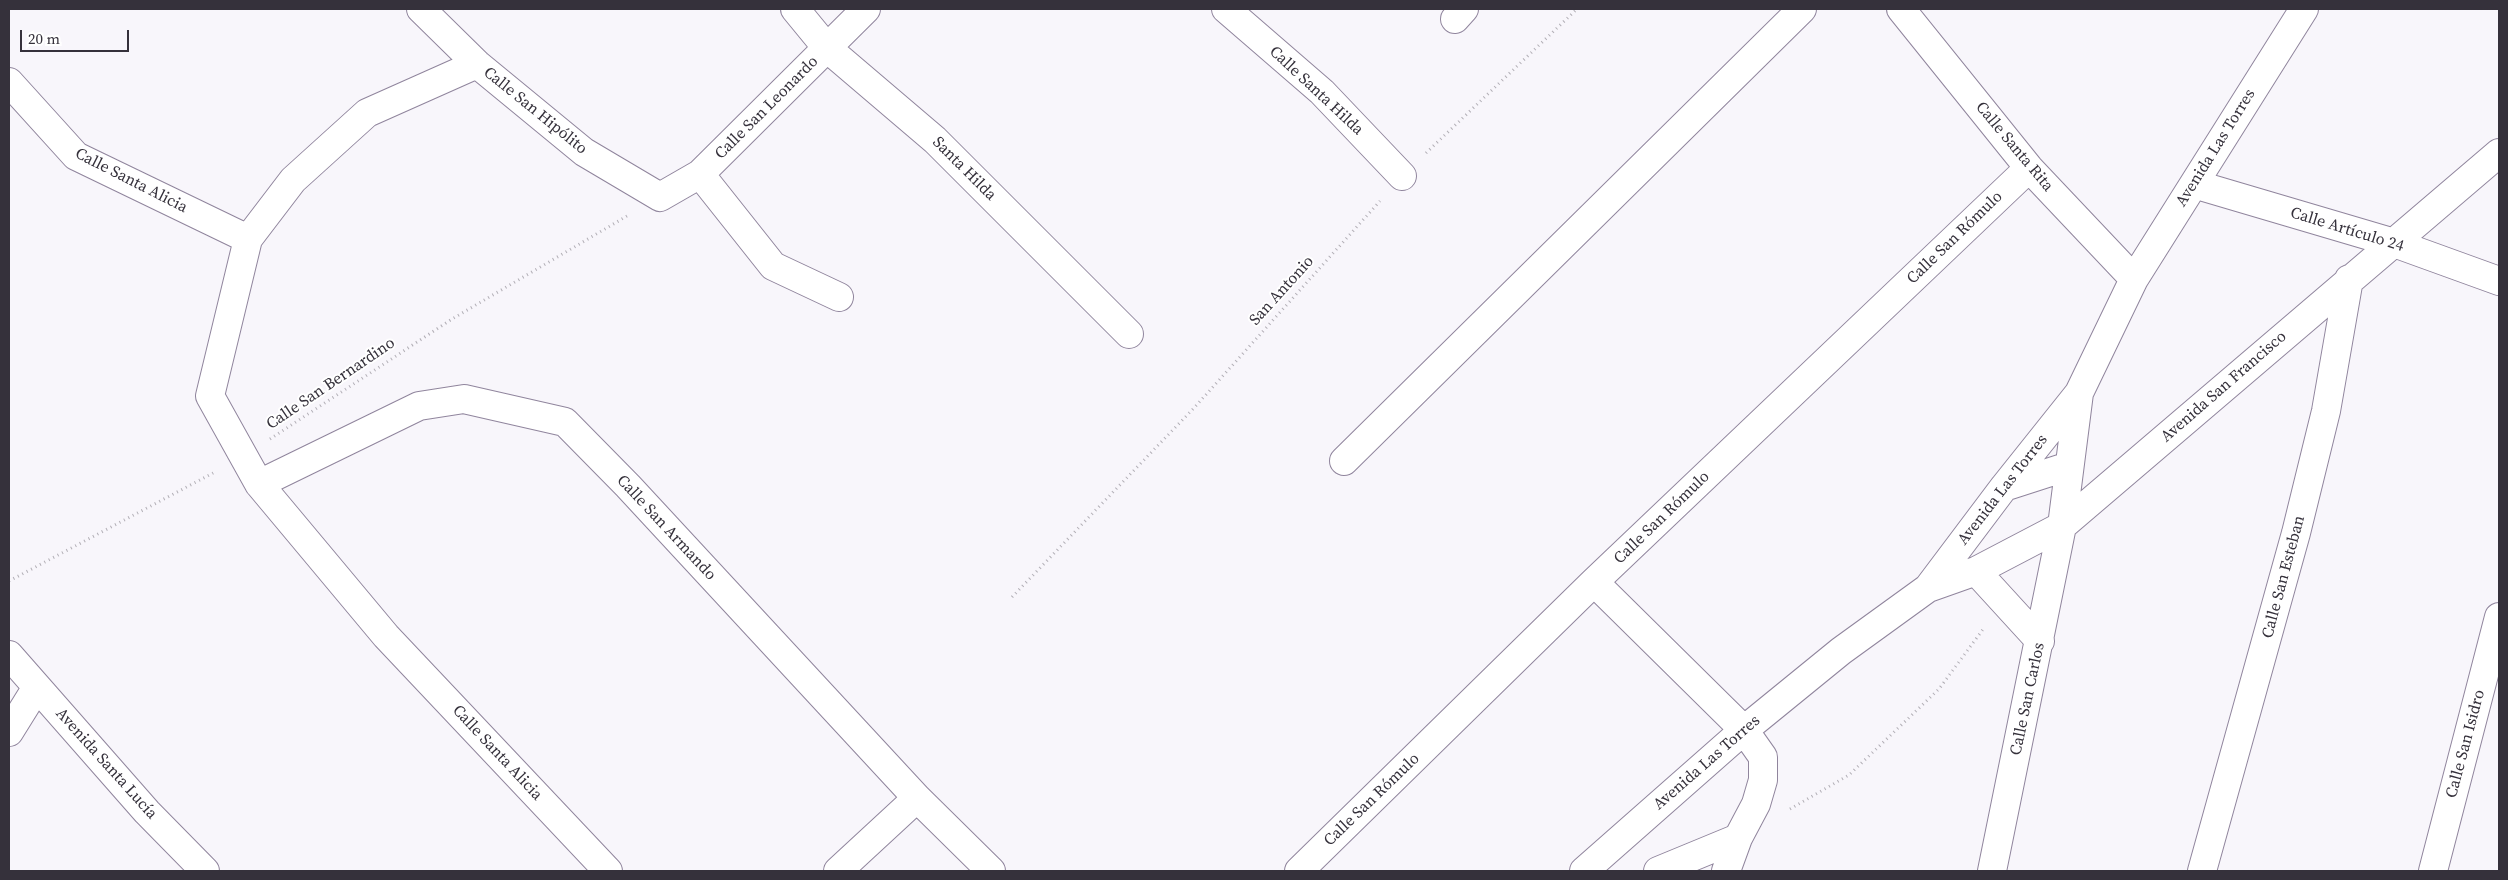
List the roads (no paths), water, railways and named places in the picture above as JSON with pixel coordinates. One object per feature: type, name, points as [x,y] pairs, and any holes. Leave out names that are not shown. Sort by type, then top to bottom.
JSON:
[{"type":"street","name":"Calle San Hipólito","points":[[421,9],[477,64],[584,152],[660,197]]},
{"type":"street","name":"Santa Hilda","points":[[795,9],[827,48],[935,140],[1129,334]]},
{"type":"street","name":"Calle San Leonardo","points":[[660,197],[700,174],[866,9]]},
{"type":"street","name":"Calle Santa Hilda","points":[[1226,9],[1322,92],[1402,176]]},
{"type":"street","points":[[1344,461],[1802,9]]},
{"type":"street","name":"Calle Santa Rita","points":[[1901,9],[2029,168],[2134,279]]},
{"type":"street","name":"Avenida Las Torres","points":[[1584,871],[1744,730],[1841,651],[1928,588],[2004,486],[2079,393],[2134,279],[2299,11]]},
{"type":"street","points":[[248,239],[293,180],[367,113],[477,64]]},
{"type":"street","name":"Calle Santa Alicia","points":[[9,82],[76,156],[248,239],[210,396],[259,484],[386,636],[608,871]]},
{"type":"street","name":"Avenida San Francisco","points":[[1928,588],[1976,571],[2062,526],[2349,279],[2499,153]]},
{"type":"street","name":"Calle San Rómulo","points":[[1299,871],[1594,582],[2029,168]]},
{"type":"street","points":[[700,174],[773,266],[839,297]]},
{"type":"street","name":"Calle Artículo 24","points":[[2194,184],[2394,243],[2499,281]]},
{"type":"street","name":"Calle San Esteban","points":[[2202,871],[2299,524],[2326,411],[2349,279]]},
{"type":"street","name":"Calle San Carlos","points":[[1992,871],[2062,526],[2079,393]]},
{"type":"street","name":"Calle San Armando","points":[[259,484],[420,406],[464,399],[565,422],[628,486],[917,798],[991,871]]},
{"type":"street","points":[[2004,486],[2070,466]]},
{"type":"street","points":[[1976,571],[2040,641]]},
{"type":"street","points":[[1594,582],[1744,730],[1763,757],[1763,780],[1756,804],[1738,838],[1726,871]]},
{"type":"street","name":"Calle San Isidro","points":[[2433,871],[2499,617]]},
{"type":"street","name":"Avenida Santa Lucía","points":[[9,655],[148,812],[205,871]]},
{"type":"street","points":[[9,732],[37,687]]},
{"type":"street","points":[[838,871],[917,798]]},
{"type":"street","points":[[1658,871],[1738,838]]}]
